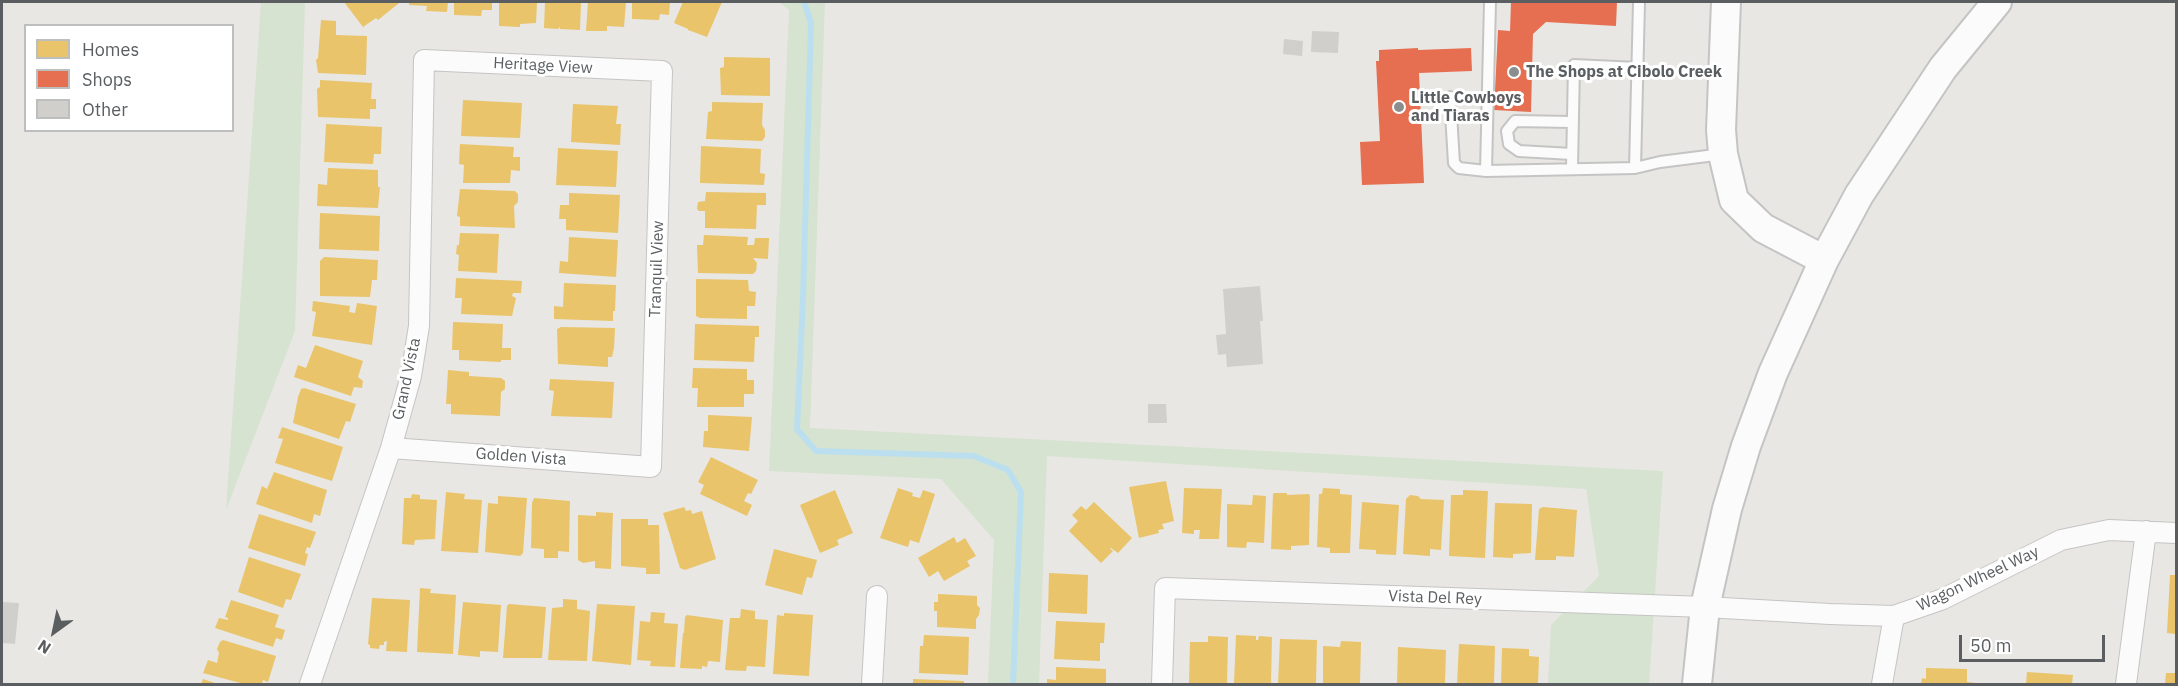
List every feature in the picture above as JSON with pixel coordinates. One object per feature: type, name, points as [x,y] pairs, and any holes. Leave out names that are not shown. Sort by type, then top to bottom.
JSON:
[{"type":"main road","points":[[1726,2],[1721,130],[1723,154],[1734,200],[1763,228],[1824,260]]},
{"type":"main road","points":[[1696,684],[1706,607],[1727,509],[1746,446],[1773,373],[1824,260],[1859,195],[1943,68],[1997,2]]},
{"type":"street","name":"Heritage View","points":[[424,60],[663,71]]},
{"type":"street","name":"Grand Vista","points":[[310,684],[391,448],[411,376],[418,326],[424,60]]},
{"type":"street","name":"Tranquil View","points":[[651,467],[663,71]]},
{"type":"street","name":"Golden Vista","points":[[391,448],[651,467]]},
{"type":"street","name":"Wagon Wheel Way","points":[[1706,607],[1830,615],[1894,616],[1942,599],[2061,540],[2109,530],[2176,533]]},
{"type":"street","points":[[2126,684],[2146,531]]},
{"type":"street","name":"Vista Del Rey","points":[[1161,684],[1165,588],[1706,607]]},
{"type":"street","points":[[872,684],[878,596]]},
{"type":"street","points":[[1882,684],[1894,616]]},
{"type":"lane","points":[[1486,171],[1490,2]]},
{"type":"lane","points":[[1635,168],[1639,2]]},
{"type":"lane","points":[[1572,168],[1574,65],[1638,68]]},
{"type":"lane","points":[[1450,98],[1455,163],[1459,168],[1486,171],[1635,168],[1660,162],[1723,154]]},
{"type":"lane","points":[[1572,122],[1515,121],[1507,131],[1509,144],[1519,151],[1572,154]]},
{"type":"green space","points":[[261,2],[305,2],[295,331],[226,510]]},
{"type":"green space","points":[[779,2],[825,2],[810,428],[1663,471],[1649,684],[1548,684],[1551,625],[1599,576],[1586,489],[1047,456],[1039,684],[988,684],[994,540],[941,479],[769,471],[789,10]]},
{"type":"building: Homes","points":[[344,2],[399,3],[378,20],[376,18],[363,27]]},
{"type":"building: Homes","points":[[409,2],[448,2],[447,12],[426,11],[427,6],[409,5]]},
{"type":"building: Homes","points":[[454,2],[492,2],[492,10],[482,10],[481,16],[454,15]]},
{"type":"building: Homes","points":[[499,2],[537,2],[536,23],[520,24],[520,27],[499,26]]},
{"type":"building: Homes","points":[[545,2],[581,2],[580,30],[560,29],[560,27],[558,29],[544,28]]},
{"type":"building: Homes","points":[[588,2],[626,2],[624,27],[607,26],[607,31],[586,31]]},
{"type":"building: Homes","points":[[632,2],[670,2],[669,15],[660,14],[659,20],[632,19]]},
{"type":"building: Homes","points":[[683,2],[722,2],[707,37],[674,23]]},
{"type":"building: Homes","points":[[321,20],[336,21],[336,35],[367,36],[366,75],[318,73],[316,60]]},
{"type":"building: Homes","points":[[724,57],[770,58],[770,96],[721,95],[720,68],[724,67]]},
{"type":"building: Homes","points":[[320,80],[372,83],[371,99],[376,99],[376,109],[370,109],[370,119],[318,117],[317,89],[320,87]]},
{"type":"building: Homes","points":[[463,100],[522,103],[520,138],[461,136]]},
{"type":"building: Homes","points":[[712,102],[763,103],[762,125],[765,137],[762,141],[706,139],[708,112],[712,111]]},
{"type":"building: Homes","points":[[573,104],[618,106],[616,124],[621,124],[620,145],[571,142]]},
{"type":"building: Homes","points":[[326,124],[382,127],[381,154],[374,154],[373,164],[324,162]]},
{"type":"building: Homes","points":[[460,144],[514,147],[513,157],[520,157],[520,171],[511,170],[510,183],[463,183],[464,165],[459,164]]},
{"type":"building: Homes","points":[[701,146],[761,149],[760,173],[765,174],[764,185],[700,183]]},
{"type":"building: Homes","points":[[558,148],[618,151],[616,187],[556,185]]},
{"type":"building: Homes","points":[[328,168],[378,170],[378,187],[380,187],[378,208],[317,206],[318,184],[327,185]]},
{"type":"building: Homes","points":[[460,189],[515,191],[518,194],[518,202],[514,206],[515,228],[460,226],[460,217],[457,216]]},
{"type":"building: Homes","points":[[706,192],[766,193],[766,205],[757,205],[756,229],[705,228],[705,211],[697,209],[698,202],[705,201]]},
{"type":"building: Homes","points":[[569,193],[620,195],[618,233],[566,230],[566,219],[559,219],[560,205],[569,205]]},
{"type":"building: Homes","points":[[320,213],[380,216],[379,251],[319,249]]},
{"type":"building: Homes","points":[[460,233],[499,234],[497,273],[458,271],[459,255],[456,254]]},
{"type":"building: Homes","points":[[704,235],[748,237],[747,245],[754,245],[755,238],[769,238],[768,259],[753,258],[757,263],[753,274],[698,273],[697,245],[703,245]]},
{"type":"building: Homes","points":[[569,237],[618,240],[616,277],[559,273],[560,261],[568,262]]},
{"type":"building: Homes","points":[[324,257],[378,260],[377,280],[372,280],[370,297],[320,296],[320,261]]},
{"type":"building: Homes","points":[[456,278],[522,281],[521,293],[513,293],[512,296],[516,298],[512,316],[461,314],[462,298],[455,298]]},
{"type":"building: Homes","points":[[696,279],[748,280],[749,291],[756,292],[755,306],[747,306],[747,319],[700,318],[696,316]]},
{"type":"building: Homes","points":[[564,283],[616,285],[613,321],[554,319],[554,306],[563,307]]},
{"type":"building: Homes","points":[[313,301],[350,306],[349,312],[355,313],[357,303],[377,306],[372,345],[312,336],[316,312],[312,311]]},
{"type":"building: Homes","points":[[453,322],[503,324],[502,348],[511,348],[511,360],[501,360],[501,362],[459,360],[459,350],[452,350]]},
{"type":"building: Homes","points":[[695,324],[759,326],[759,337],[755,337],[754,362],[694,360]]},
{"type":"building: Homes","points":[[561,327],[615,328],[614,348],[612,357],[608,357],[608,367],[558,364],[557,329]]},
{"type":"building: Homes","points":[[315,345],[363,361],[358,377],[363,381],[362,388],[354,387],[351,396],[294,377],[298,365],[306,368]]},
{"type":"building: Homes","points":[[693,368],[747,369],[747,380],[754,380],[754,394],[744,394],[744,407],[697,407],[698,388],[692,388]]},
{"type":"building: Homes","points":[[448,370],[469,372],[469,376],[501,378],[505,381],[505,389],[501,392],[500,416],[451,414],[451,404],[446,404]]},
{"type":"building: Homes","points":[[550,379],[614,382],[612,418],[551,416],[554,391],[549,390]]},
{"type":"building: Homes","points":[[301,389],[356,404],[350,422],[346,421],[339,439],[293,423],[298,397]]},
{"type":"building: Homes","points":[[708,415],[752,417],[749,451],[703,447],[704,431],[708,431]]},
{"type":"building: Homes","points":[[282,427],[343,447],[332,481],[275,463],[283,439],[278,438]]},
{"type":"building: Homes","points":[[711,457],[758,480],[751,494],[748,493],[744,501],[752,505],[747,516],[700,494],[704,485],[698,482]]},
{"type":"building: Homes","points":[[274,472],[327,490],[320,516],[314,514],[312,523],[256,504],[262,486],[267,489]]},
{"type":"building: Homes","points":[[1166,481],[1174,521],[1162,524],[1164,529],[1158,530],[1159,533],[1139,538],[1129,487]]},
{"type":"building: Homes","points":[[898,488],[920,498],[923,490],[935,494],[919,543],[910,540],[908,547],[880,538]]},
{"type":"building: Homes","points":[[1184,488],[1222,489],[1219,539],[1199,539],[1200,530],[1194,530],[1194,534],[1182,533]]},
{"type":"building: Homes","points":[[1323,488],[1340,489],[1340,494],[1352,495],[1350,553],[1330,553],[1330,548],[1317,547],[1319,494],[1322,494]]},
{"type":"building: Homes","points":[[835,490],[853,533],[837,540],[839,545],[820,553],[800,505]]},
{"type":"building: Homes","points":[[1463,490],[1488,491],[1485,558],[1449,556],[1451,495],[1463,495]]},
{"type":"building: Homes","points":[[446,492],[465,494],[464,499],[482,500],[478,553],[441,551]]},
{"type":"building: Homes","points":[[1274,493],[1309,494],[1309,545],[1291,546],[1291,550],[1271,549]]},
{"type":"building: Homes","points":[[412,494],[420,495],[420,499],[437,500],[435,539],[415,540],[414,545],[402,544],[404,498],[411,498]]},
{"type":"building: Homes","points":[[1253,495],[1266,496],[1264,543],[1247,542],[1246,548],[1227,547],[1227,504],[1252,505]]},
{"type":"building: Homes","points":[[1410,495],[1421,499],[1444,500],[1441,550],[1430,549],[1430,556],[1403,554],[1406,499]]},
{"type":"building: Homes","points":[[498,496],[527,498],[523,553],[520,556],[485,552],[488,503],[498,504]]},
{"type":"building: Homes","points":[[534,498],[570,501],[569,552],[558,551],[558,558],[544,558],[544,549],[531,548]]},
{"type":"building: Homes","points":[[1094,502],[1132,538],[1118,553],[1111,548],[1113,551],[1101,563],[1069,531],[1078,521],[1072,515],[1081,506],[1086,510]]},
{"type":"building: Homes","points":[[1362,502],[1399,505],[1396,555],[1376,554],[1376,550],[1359,549]]},
{"type":"building: Homes","points":[[1495,503],[1532,504],[1531,553],[1513,554],[1513,558],[1493,557]]},
{"type":"building: Homes","points":[[684,507],[686,511],[691,510],[692,514],[702,511],[716,559],[685,570],[680,568],[663,513]]},
{"type":"building: Homes","points":[[1543,507],[1577,510],[1574,557],[1556,556],[1556,560],[1535,560],[1539,509]]},
{"type":"building: Homes","points":[[596,512],[613,513],[611,569],[595,568],[595,561],[583,563],[578,560],[578,515],[596,516]]},
{"type":"building: Homes","points":[[259,514],[316,532],[310,548],[307,547],[305,553],[308,554],[305,566],[248,548]]},
{"type":"building: Homes","points":[[621,519],[648,519],[648,525],[659,525],[660,574],[646,574],[646,568],[621,566]]},
{"type":"building: Homes","points":[[954,537],[957,543],[965,538],[976,556],[967,561],[970,566],[944,581],[938,571],[929,577],[918,558]]},
{"type":"building: Homes","points":[[774,549],[817,560],[812,578],[807,577],[802,595],[765,585]]},
{"type":"building: Homes","points":[[249,557],[301,574],[291,600],[286,599],[283,608],[238,592]]},
{"type":"building: Homes","points":[[1049,573],[1088,575],[1087,614],[1048,612]]},
{"type":"building: Homes","points":[[2170,575],[2176,575],[2176,634],[2167,633]]},
{"type":"building: Homes","points":[[420,588],[431,589],[430,593],[456,595],[453,654],[417,652]]},
{"type":"building: Homes","points":[[938,594],[977,596],[977,605],[980,608],[976,619],[976,629],[937,627],[937,611],[934,611],[934,602],[938,602]]},
{"type":"building: Homes","points":[[372,598],[410,600],[407,652],[386,651],[387,641],[384,645],[380,645],[379,649],[370,648],[368,644]]},
{"type":"building: Homes","points":[[563,599],[577,600],[577,609],[590,611],[587,661],[548,660],[552,608],[563,607]]},
{"type":"building: Homes","points":[[231,600],[279,615],[275,627],[285,630],[282,640],[276,638],[273,647],[215,628],[219,618],[228,620],[225,617]]},
{"type":"building: Homes","points":[[463,602],[501,605],[498,652],[480,651],[480,657],[458,655]]},
{"type":"building: Homes","points":[[509,604],[546,607],[542,658],[503,658]]},
{"type":"building: Homes","points":[[597,604],[635,606],[631,665],[592,661]]},
{"type":"building: Homes","points":[[741,609],[755,611],[755,619],[768,620],[765,667],[747,666],[746,671],[725,670],[730,618],[740,618]]},
{"type":"building: Homes","points":[[651,612],[665,613],[664,623],[678,624],[675,667],[650,666],[651,661],[637,660],[640,621],[650,622]]},
{"type":"building: Homes","points":[[784,613],[813,615],[809,676],[773,674],[777,615],[784,616]]},
{"type":"building: Homes","points":[[687,615],[723,620],[720,662],[708,661],[707,667],[702,666],[702,669],[680,668]]},
{"type":"building: Homes","points":[[1056,621],[1105,623],[1104,643],[1100,643],[1100,661],[1054,659]]},
{"type":"building: Homes","points":[[924,635],[969,637],[968,675],[919,673],[920,646],[923,646]]},
{"type":"building: Homes","points":[[1236,635],[1256,636],[1256,640],[1259,636],[1272,637],[1271,684],[1234,684]]},
{"type":"building: Homes","points":[[1208,636],[1228,637],[1227,684],[1189,684],[1190,642],[1208,642]]},
{"type":"building: Homes","points":[[1280,639],[1317,640],[1316,684],[1278,684]]},
{"type":"building: Homes","points":[[223,640],[276,656],[268,682],[263,680],[262,684],[244,684],[203,673],[208,660],[217,663],[219,653],[217,649]]},
{"type":"building: Homes","points":[[1341,641],[1361,642],[1360,684],[1323,684],[1323,646],[1340,647]]},
{"type":"building: Homes","points":[[1459,644],[1495,646],[1494,684],[1457,684]]},
{"type":"building: Homes","points":[[1398,647],[1446,650],[1445,684],[1397,684]]},
{"type":"building: Homes","points":[[1502,648],[1529,649],[1529,656],[1539,657],[1538,684],[1501,684]]},
{"type":"building: Homes","points":[[1056,667],[1106,669],[1106,684],[1047,684],[1047,679],[1056,680]]},
{"type":"building: Homes","points":[[1926,668],[1967,669],[1967,682],[1976,684],[1921,684],[1922,678],[1926,679]]},
{"type":"building: Homes","points":[[2027,672],[2073,675],[2072,684],[2026,684]]},
{"type":"building: Homes","points":[[2166,673],[2176,673],[2176,684],[2165,684]]},
{"type":"building: Homes","points":[[203,679],[218,684],[201,684]]},
{"type":"building: Homes","points":[[913,679],[964,681],[964,684],[913,684]]},
{"type":"building: Shops","name":"The Shops at Cibolo Creek","points":[[1511,2],[1617,2],[1616,26],[1546,22],[1533,34],[1531,112],[1494,110],[1498,30],[1510,31]]},
{"type":"building: Shops","name":"Little Cowboys and Tiaras","points":[[1418,48],[1418,50],[1471,48],[1472,71],[1419,73],[1424,183],[1362,185],[1360,142],[1380,141],[1376,61],[1379,61],[1379,50]]},
{"type":"building: Other","points":[[1312,31],[1339,32],[1338,53],[1311,52]]},
{"type":"building: Other","points":[[1284,39],[1303,41],[1302,56],[1283,54]]},
{"type":"building: Other","points":[[1260,286],[1263,364],[1227,367],[1226,354],[1218,355],[1216,335],[1226,334],[1223,289]]},
{"type":"building: Other","points":[[1148,404],[1166,404],[1167,423],[1148,423]]},
{"type":"building: Other","points":[[2,602],[19,603],[15,644],[2,643]]},
{"type":"waterway","points":[[804,2],[811,23],[797,429],[816,451],[974,456],[1008,470],[1021,492],[1013,684]]},
{"type":"place","name":"The Shops at Cibolo Creek","points":[[1514,72]]},
{"type":"place","name":"Little Cowboys and Tiaras","points":[[1399,107]]}]
